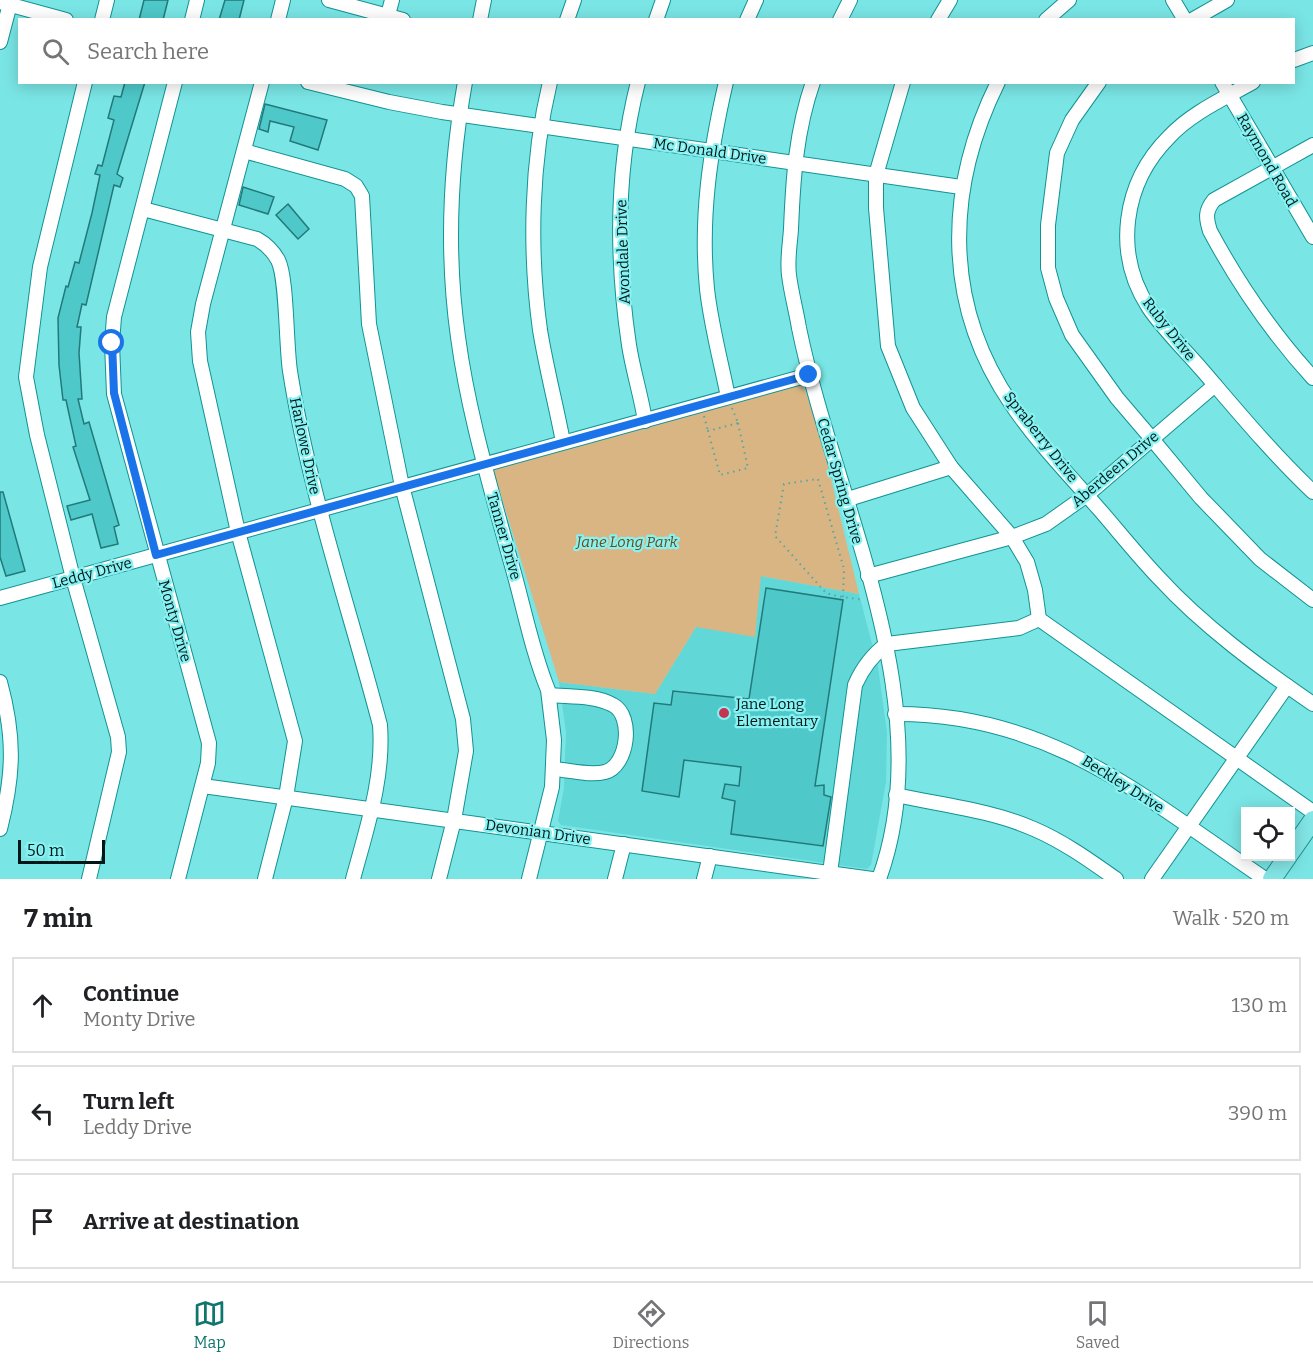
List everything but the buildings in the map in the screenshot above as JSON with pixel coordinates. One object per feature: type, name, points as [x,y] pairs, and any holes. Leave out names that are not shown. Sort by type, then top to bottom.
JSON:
[{"type":"main road","points":[[1295,846],[1313,820]]},
{"type":"main road","points":[[1272,879],[1285,861]]},
{"type":"street","points":[[102,18],[107,0]]},
{"type":"street","points":[[192,18],[197,0]]},
{"type":"street","points":[[278,18],[283,0]]},
{"type":"street","points":[[328,0],[397,18]]},
{"type":"street","points":[[388,15],[392,0]]},
{"type":"street","points":[[480,18],[484,0]]},
{"type":"street","points":[[568,18],[574,0]]},
{"type":"street","points":[[658,18],[663,0]]},
{"type":"street","points":[[748,18],[756,0]]},
{"type":"street","points":[[841,18],[850,0]]},
{"type":"street","points":[[939,18],[950,0]]},
{"type":"street","points":[[1048,18],[1069,0]]},
{"type":"street","points":[[1173,0],[1184,18]]},
{"type":"street","points":[[1196,18],[1227,0]]},
{"type":"street","points":[[0,42],[7,2],[59,18]]},
{"type":"street","points":[[1295,59],[1313,53]]},
{"type":"street","points":[[86,84],[40,267],[26,377],[37,435],[73,578],[118,737],[119,752],[89,879]]},
{"type":"street","name":"Monty Drive","points":[[174,84],[114,317],[112,377],[114,393],[156,555],[208,737],[209,755],[203,786],[178,879]]},
{"type":"street","points":[[261,84],[203,304],[199,341],[200,361],[238,532],[295,741],[286,797],[265,879]]},
{"type":"street","name":"Mc Donald Drive","points":[[316,84],[389,102],[459,114],[961,187]]},
{"type":"street","name":"Tanner Drive","points":[[465,84],[452,178],[452,285],[465,382],[483,464],[549,695],[554,736],[552,787],[529,879]]},
{"type":"street","points":[[550,84],[536,181],[534,255],[540,330],[563,442]]},
{"type":"street","name":"Avondale Drive","points":[[638,84],[627,139],[621,200],[621,268],[629,347],[645,421]]},
{"type":"street","points":[[726,84],[710,151],[705,247],[707,290],[728,398]]},
{"type":"street","name":"Cedar Spring Drive","points":[[812,84],[793,163],[789,274],[809,375],[887,644],[896,702],[898,748],[896,795],[888,847],[879,879]]},
{"type":"street","points":[[902,84],[876,175],[876,208],[888,346],[913,408],[951,467],[1012,537],[1027,562],[1035,590],[1039,619],[1313,812]]},
{"type":"street","name":"Spraberry Drive","points":[[997,84],[975,135],[961,187],[958,232],[961,276],[966,301],[982,349],[1012,405],[1160,579],[1207,623],[1313,704]]},
{"type":"street","points":[[1098,84],[1072,120],[1057,153],[1048,225],[1048,268],[1056,298],[1072,335],[1117,398],[1202,498],[1260,559],[1313,600]]},
{"type":"street","name":"Raymond Road","points":[[1222,84],[1313,237]]},
{"type":"street","name":"Ruby Drive","points":[[1250,84],[1181,126],[1157,150],[1136,185],[1127,222],[1132,269],[1140,292],[1150,309],[1255,434],[1313,492]]},
{"type":"street","points":[[1313,145],[1214,200],[1207,209],[1206,220],[1249,299],[1282,344],[1313,378]]},
{"type":"street","points":[[244,151],[345,179],[356,186],[362,196],[369,324],[402,486],[463,718],[466,751],[454,820],[439,879]]},
{"type":"street","name":"Harlowe Drive","points":[[143,209],[264,243],[280,266],[290,369],[302,439],[319,509],[380,725],[382,763],[353,879]]},
{"type":"street","name":"Leddy Drive","points":[[0,598],[809,375]]},
{"type":"street","name":"Aberdeen Drive","points":[[868,576],[1012,537],[1046,524],[1087,495],[1215,385]]},
{"type":"street","points":[[845,500],[951,467]]},
{"type":"street","points":[[830,873],[855,685],[861,672],[887,644],[1019,628],[1039,619]]},
{"type":"street","points":[[1152,879],[1287,686]]},
{"type":"street","points":[[0,829],[10,788],[13,754],[9,713],[1,687]]},
{"type":"street","points":[[549,695],[603,700],[616,706],[623,714],[626,725],[621,758],[616,766],[606,772],[594,773],[554,769]]},
{"type":"street","name":"Beckley Drive","points":[[895,714],[934,714],[964,719],[1038,739],[1095,764],[1265,879]]},
{"type":"street","name":"Devonian Drive","points":[[203,786],[710,856],[790,873],[830,873],[872,879]]},
{"type":"street","points":[[896,795],[1002,817],[1032,828],[1080,854],[1116,879]]},
{"type":"street","points":[[615,879],[624,844]]},
{"type":"street","points":[[704,879],[710,856]]},
{"type":"path","points":[[703,414],[720,475],[748,468],[738,423],[708,431]]},
{"type":"path","points":[[843,597],[844,569],[818,479],[784,484],[775,536],[826,593],[843,597],[876,603]]},
{"type":"shaded area","name":"Jane Long Elementary","points":[[761,576],[859,594],[878,667],[887,733],[886,782],[871,865],[867,869],[561,825],[558,821],[564,788],[566,732],[559,682],[655,694],[696,627]]},
{"type":"green space","name":"Jane Long Park","points":[[795,384],[802,386],[806,392],[824,450],[859,594],[761,576],[755,637],[696,627],[655,694],[559,682],[493,470],[501,465]]},
{"type":"place","name":"Jane Long Elementary","points":[[724,713]]},
{"type":"route","points":[[112,343],[114,393],[156,555],[809,375]]}]
